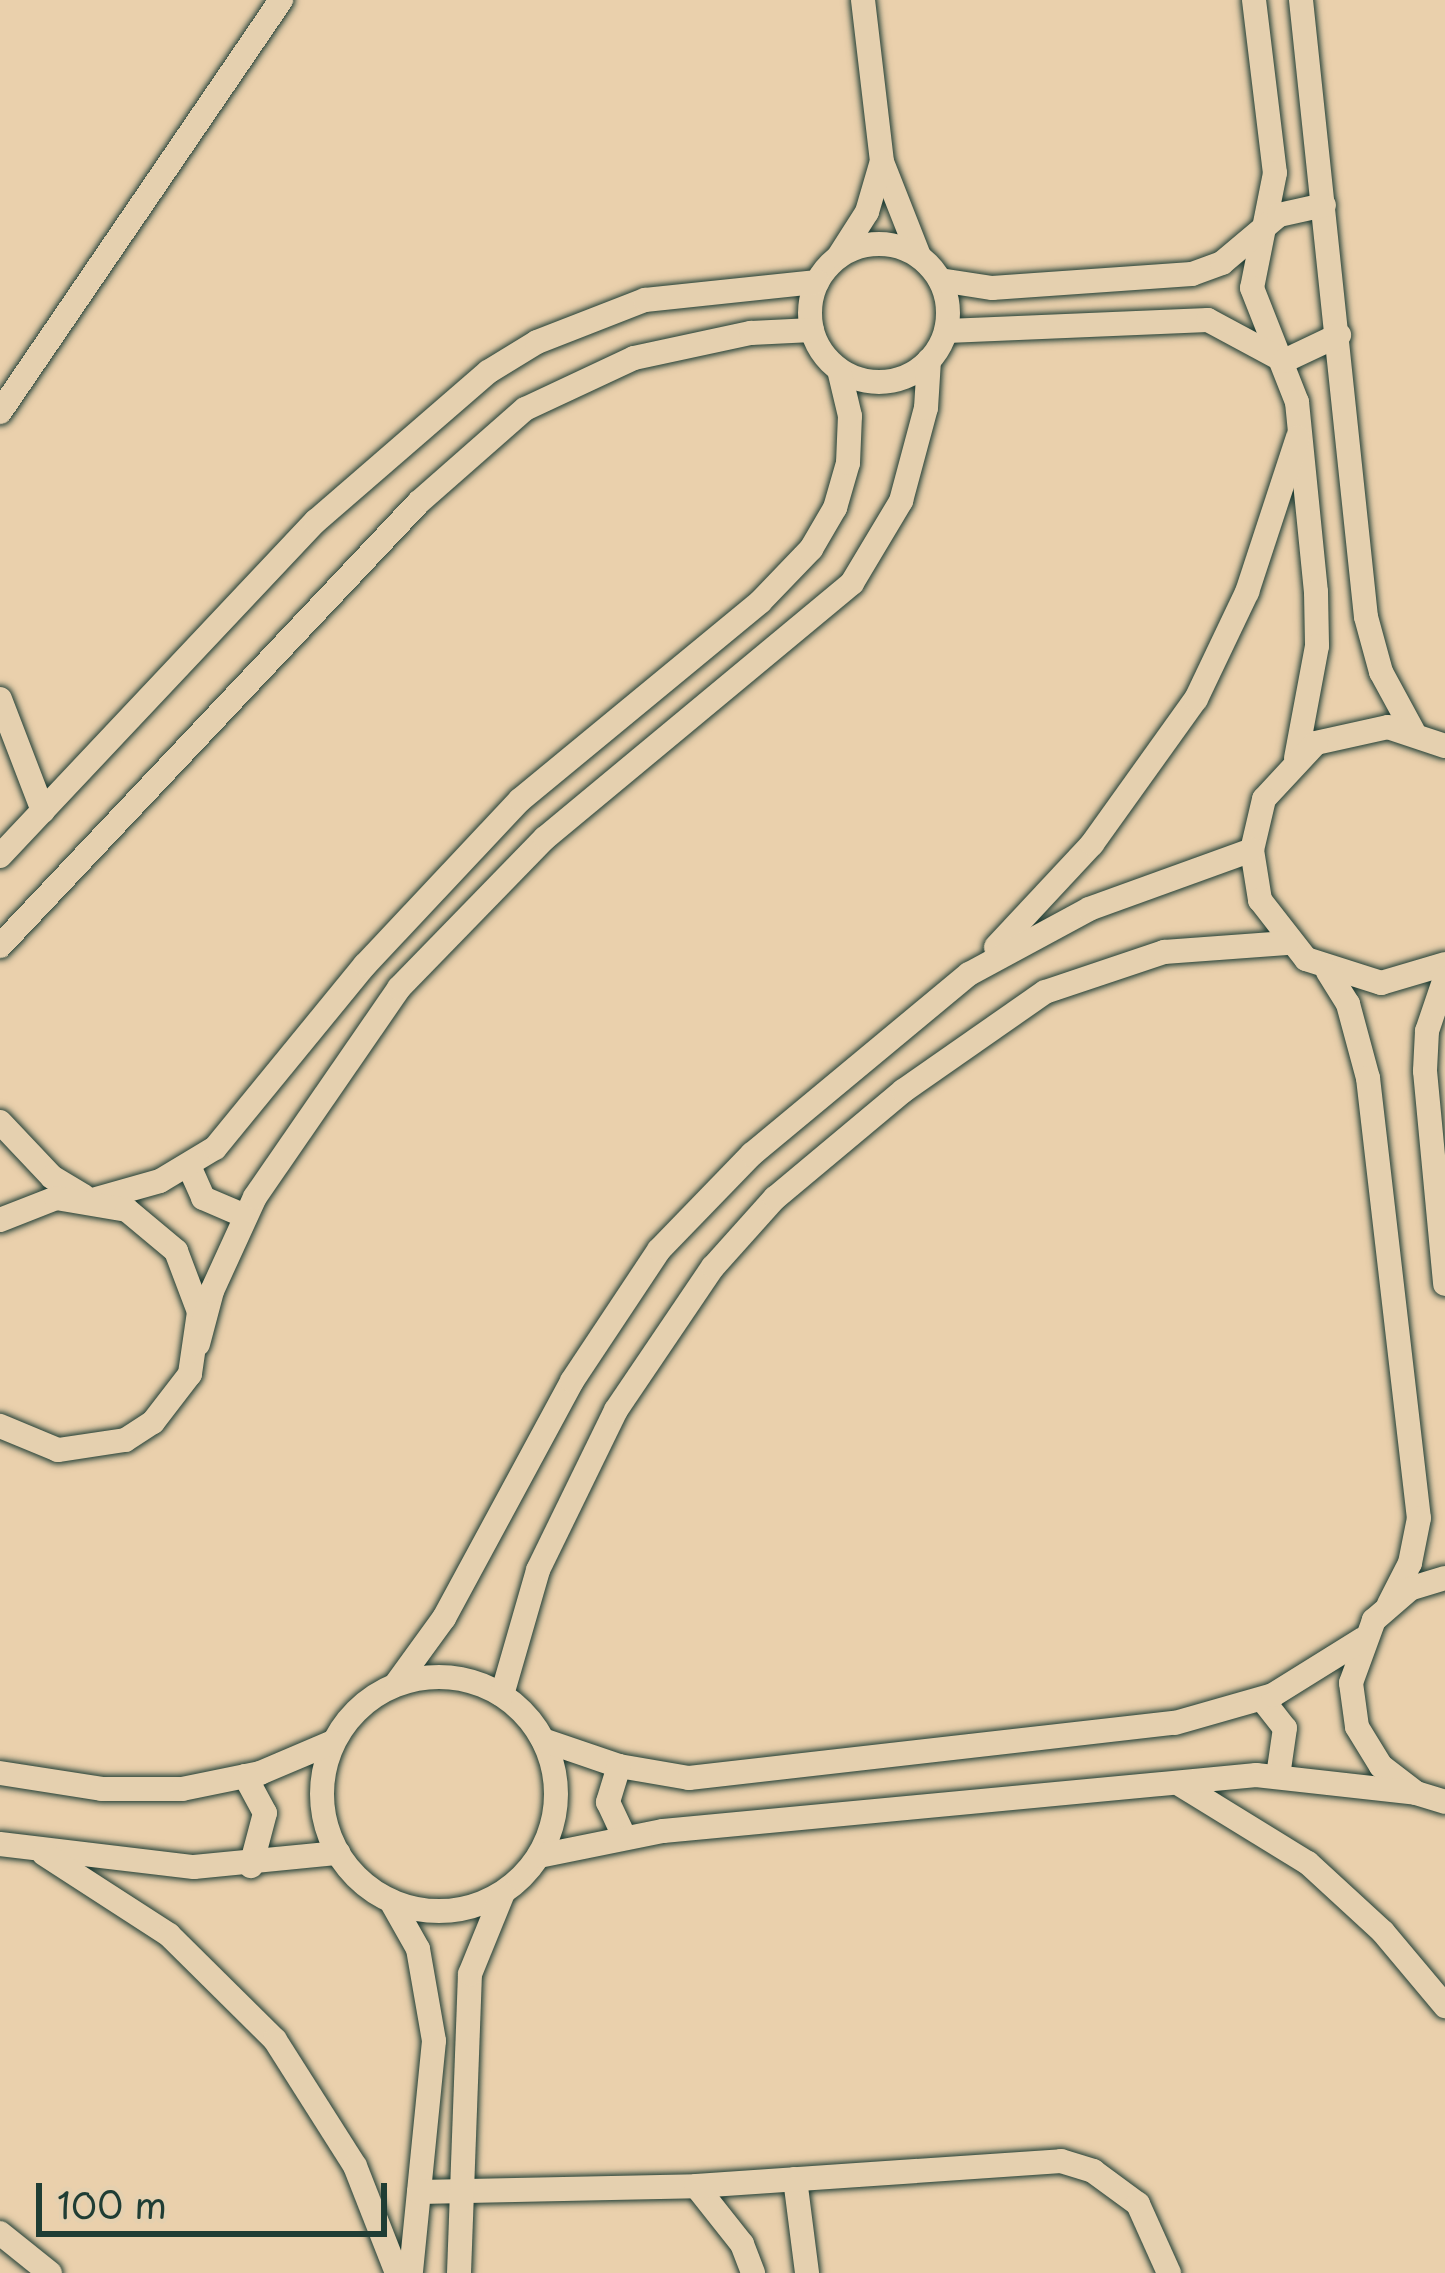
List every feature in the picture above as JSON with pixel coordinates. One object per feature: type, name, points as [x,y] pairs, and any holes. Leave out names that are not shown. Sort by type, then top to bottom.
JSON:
[{"type":"street","points":[[0,412],[281,0]]},
{"type":"street","points":[[0,1426],[58,1450],[125,1440],[174,1400],[245,1216],[399,988],[464,917],[633,762],[852,583],[909,478],[929,360],[946,331],[940,280],[919,256],[882,162],[863,0]]},
{"type":"street","points":[[1254,0],[1275,155],[1252,288],[1284,362],[1301,423],[1317,646],[1296,758]]},
{"type":"street","points":[[1300,0],[1366,617],[1381,672],[1413,731]]},
{"type":"street","points":[[0,1220],[56,1198],[91,1198],[188,1166],[242,1122],[365,965],[520,800],[760,602],[811,549],[835,508],[848,464],[839,370],[812,330],[817,282],[867,212],[882,162]]},
{"type":"street","points":[[940,280],[992,288],[1192,274],[1222,262],[1262,226],[1324,205]]},
{"type":"street","points":[[839,256],[870,244],[919,256]]},
{"type":"street","points":[[0,856],[316,520],[488,372],[555,334],[645,300],[702,288],[817,282]]},
{"type":"street","points":[[946,331],[1208,320],[1284,362],[1319,351],[1339,335]]},
{"type":"street","points":[[0,946],[419,502],[525,409],[653,353],[752,332],[812,330]]},
{"type":"street","points":[[839,370],[887,382],[929,360]]},
{"type":"street","points":[[410,2273],[431,1994],[392,1901],[338,1853],[322,1798],[333,1742],[349,1718],[396,1684],[444,1618],[572,1381],[659,1250],[809,1099],[969,974],[1092,844],[1196,699],[1247,592],[1301,423]]},
{"type":"street","points":[[0,699],[43,811]]},
{"type":"street","points":[[1445,746],[1413,731],[1339,733],[1296,758],[1264,799],[1252,850],[1260,900],[1287,943],[1328,972],[1381,982],[1445,964]]},
{"type":"street","points":[[969,974],[1089,909],[1252,850]]},
{"type":"street","points":[[502,1695],[538,1570],[616,1410],[713,1268],[775,1198],[903,1091],[1045,992],[1164,952],[1287,943]]},
{"type":"street","points":[[1328,972],[1362,1040],[1419,1518],[1410,1563],[1389,1604],[1363,1639],[1352,1683],[1358,1727],[1381,1766],[1417,1793]]},
{"type":"street","points":[[1445,978],[1427,1031],[1425,1071],[1445,1284]]},
{"type":"street","points":[[0,1122],[52,1177],[154,1227],[176,1251],[192,1280],[198,1344]]},
{"type":"street","points":[[188,1166],[203,1198],[245,1216]]},
{"type":"street","points":[[1389,1604],[1445,1578]]},
{"type":"street","points":[[396,1684],[432,1676],[502,1695],[543,1740],[619,1766],[689,1778],[1175,1723],[1262,1699],[1363,1639]]},
{"type":"street","points":[[1262,1699],[1287,1740],[1278,1776]]},
{"type":"street","points":[[459,2273],[470,1974],[503,1893],[539,1856],[556,1798],[543,1740]]},
{"type":"street","points":[[0,1773],[102,1789],[182,1789],[245,1776],[333,1742]]},
{"type":"street","points":[[619,1766],[608,1802],[624,1837]]},
{"type":"street","points":[[245,1776],[265,1813],[251,1866]]},
{"type":"street","points":[[539,1856],[624,1837],[1278,1776],[1417,1793],[1445,1802]]},
{"type":"street","points":[[1181,1785],[1321,1874],[1445,2006]]},
{"type":"street","points":[[0,1844],[44,1854],[251,1866],[338,1853]]},
{"type":"street","points":[[44,1854],[169,1935],[275,2040],[355,2166],[397,2273]]},
{"type":"street","points":[[392,1901],[448,1911],[503,1893]]},
{"type":"street","points":[[419,2192],[696,2186],[1060,2162],[1093,2171],[1138,2204],[1169,2273]]},
{"type":"street","points":[[795,2179],[807,2273]]},
{"type":"street","points":[[696,2186],[742,2244],[753,2273]]},
{"type":"street","points":[[0,2233],[50,2273]]}]
